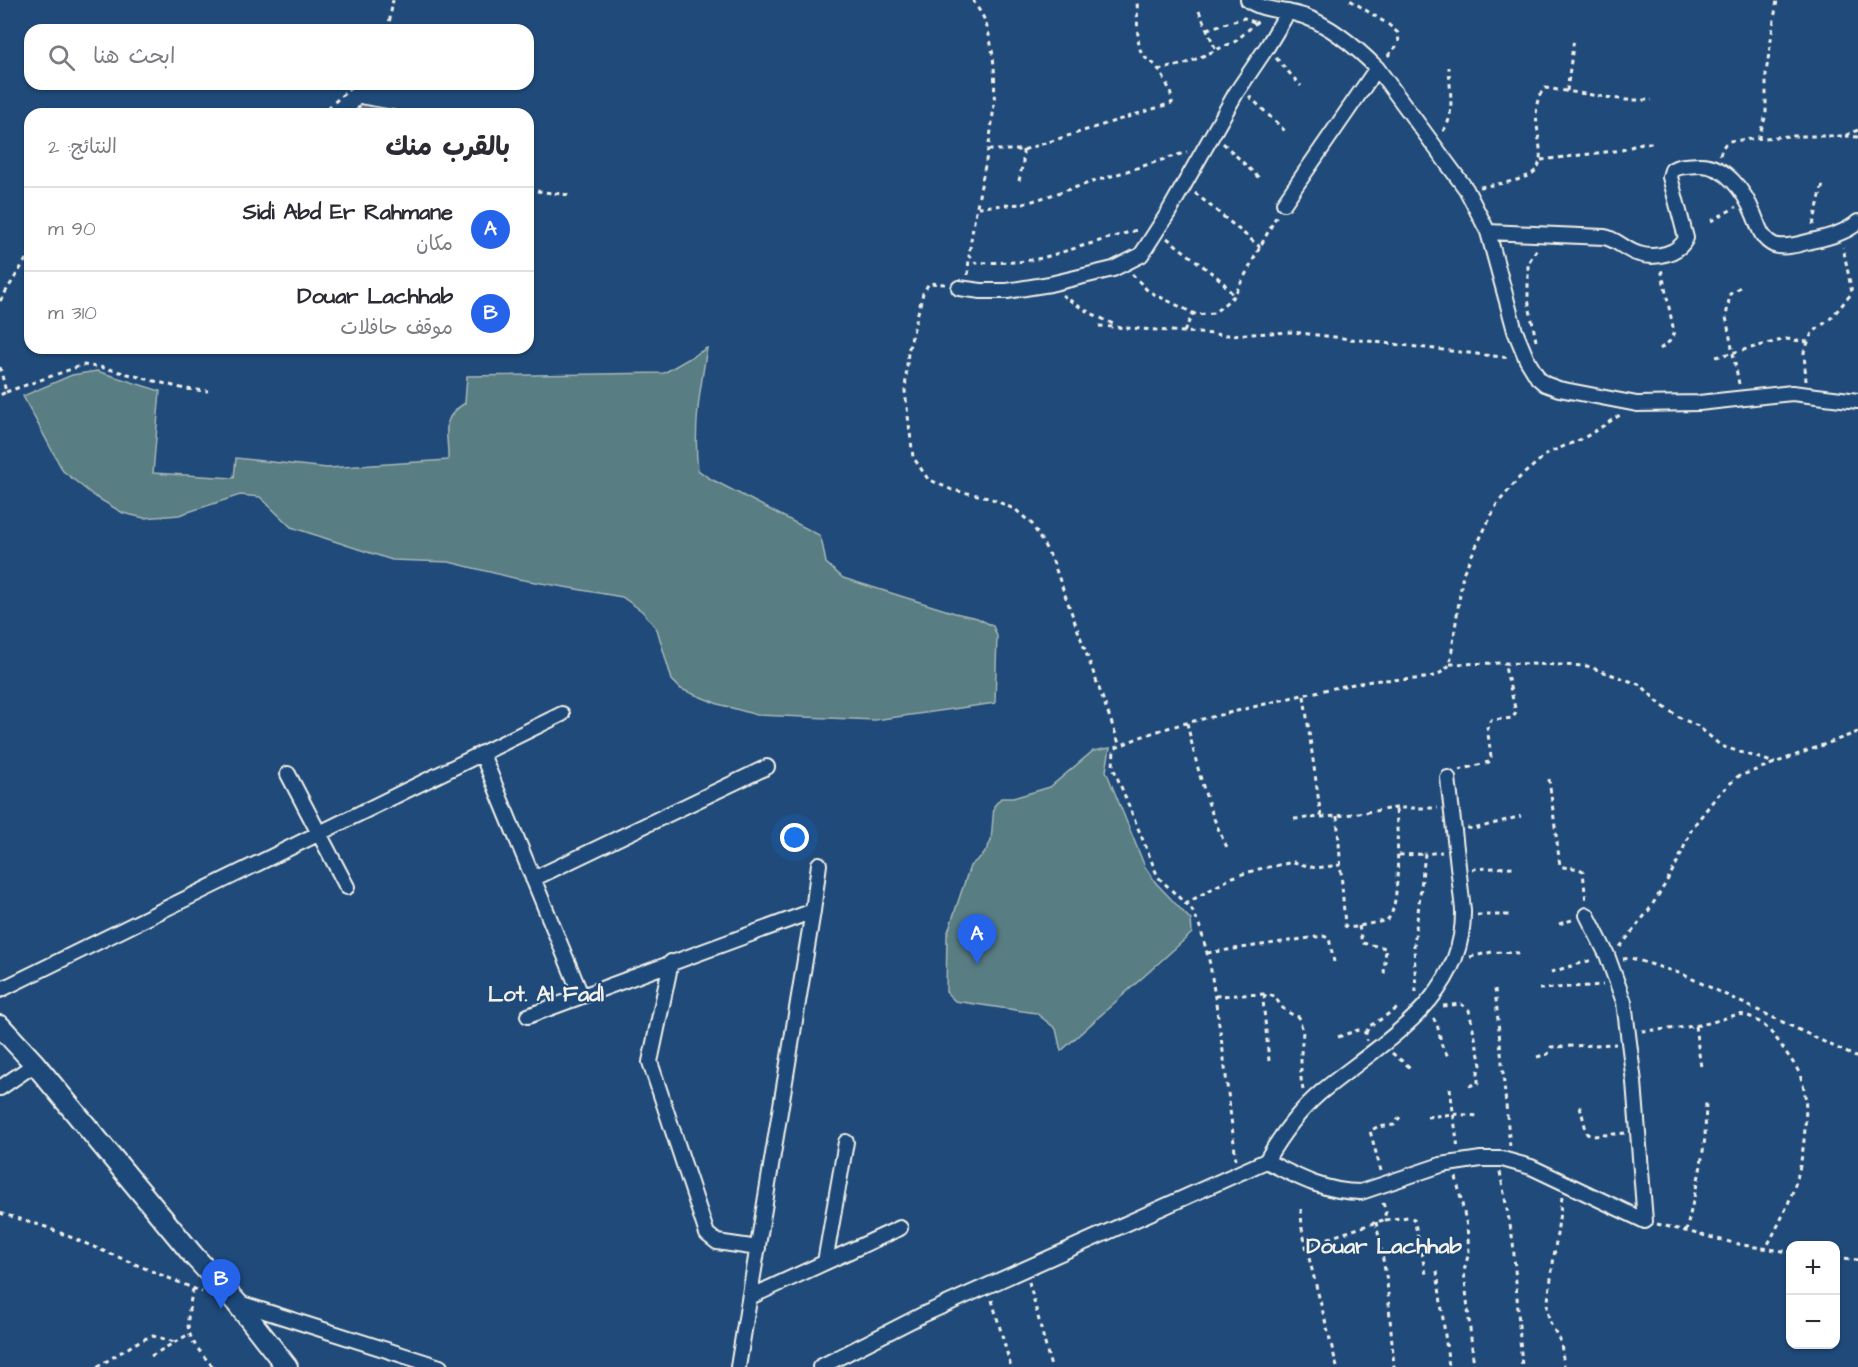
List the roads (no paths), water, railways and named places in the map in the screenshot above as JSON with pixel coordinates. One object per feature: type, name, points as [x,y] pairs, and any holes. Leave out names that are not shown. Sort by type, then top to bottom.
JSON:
[{"type":"street","points":[[1248,0],[1270,9],[1304,16],[1336,33],[1360,51],[1377,68],[1466,189],[1488,232],[1515,331],[1529,363],[1538,378],[1545,384],[1559,389],[1637,404],[1699,403],[1791,393],[1858,401]]},
{"type":"street","points":[[958,288],[1006,291],[1050,284],[1113,269],[1141,255],[1240,86],[1288,12]]},
{"type":"street","points":[[1284,203],[1377,68]]},
{"type":"street","points":[[1488,232],[1610,238],[1638,254],[1658,255],[1674,251],[1683,245],[1686,238],[1670,177],[1672,170],[1678,166],[1703,165],[1718,168],[1744,195],[1761,235],[1776,246],[1790,246],[1809,241],[1839,232],[1858,222]]},
{"type":"street","points":[[0,990],[562,714]]},
{"type":"street","points":[[482,754],[581,995]]},
{"type":"street","points":[[533,879],[767,767]]},
{"type":"street","points":[[288,774],[346,887]]},
{"type":"street","points":[[820,1367],[920,1316],[1266,1161],[1278,1139],[1295,1117],[1320,1093],[1385,1045],[1421,1011],[1436,992],[1453,960],[1463,932],[1463,915],[1448,778]]},
{"type":"street","points":[[738,1367],[819,864]]},
{"type":"street","points":[[528,1016],[813,911]]},
{"type":"street","points":[[1266,1161],[1324,1188],[1361,1192],[1441,1166],[1504,1160],[1531,1167],[1645,1221],[1624,1002],[1608,958],[1587,915]]},
{"type":"street","points":[[671,962],[650,1062],[707,1234],[717,1242],[758,1248]]},
{"type":"street","points":[[0,1026],[35,1064],[193,1255],[236,1302],[287,1367]]},
{"type":"street","points":[[0,1088],[35,1064]]},
{"type":"street","points":[[825,1262],[846,1142]]},
{"type":"street","points":[[750,1297],[900,1228]]},
{"type":"street","points":[[236,1302],[440,1367]]},
{"type":"place","name":"Sidi Abd Er Rahmane","points":[[977,964]]},
{"type":"place","name":"Douar Lachhab","points":[[221,1309]]},
{"type":"district","name":"Lot. Al Fadl","points":[[546,994]]},
{"type":"district","name":"Douar Lachhab","points":[[1384,1246]]}]
